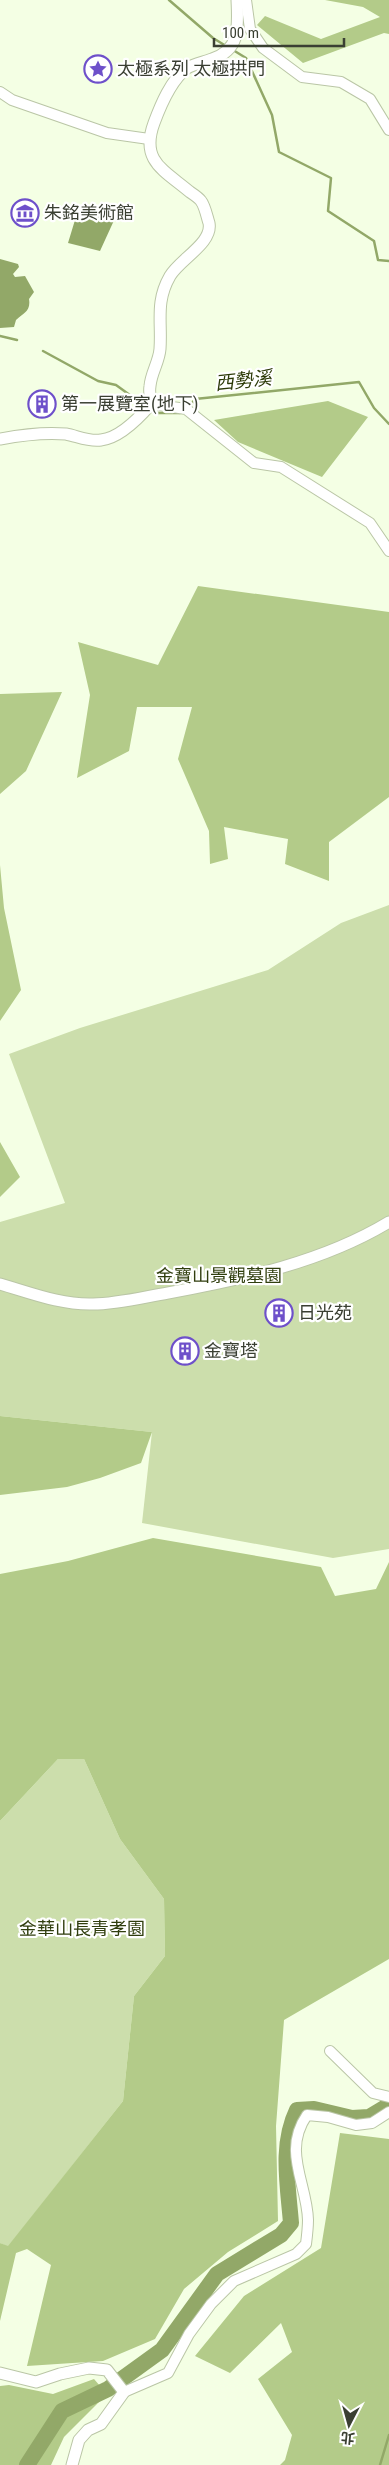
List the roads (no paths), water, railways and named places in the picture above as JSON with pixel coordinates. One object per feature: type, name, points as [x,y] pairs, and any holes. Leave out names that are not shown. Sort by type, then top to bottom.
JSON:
[{"type":"street","points":[[151,404],[150,384],[158,364],[160,349],[159,304],[164,285],[176,266],[203,243],[208,235],[209,225],[202,201],[159,168],[150,152],[149,139],[154,122],[174,80],[189,67],[224,55],[235,42],[238,26],[237,0]]},
{"type":"street","points":[[246,0],[250,29],[263,48],[302,77],[341,82],[370,99],[389,130]]},
{"type":"street","points":[[0,92],[12,100],[107,133],[149,139]]},
{"type":"street","points":[[0,439],[18,436],[66,434],[101,440],[118,432],[151,404],[186,409],[254,463],[281,467],[370,523],[389,551]]},
{"type":"street","points":[[0,1284],[60,1302],[94,1304],[149,1296],[238,1280],[313,1256],[371,1233],[389,1222]]},
{"type":"street","points":[[330,2052],[372,2093],[389,2098]]},
{"type":"street","points":[[72,2465],[79,2440],[88,2430],[101,2424],[124,2392],[168,2373],[189,2334],[211,2304],[234,2281],[296,2254],[306,2244],[308,2219],[296,2158],[296,2136],[308,2115],[328,2117],[356,2125],[372,2123],[389,2112]]},
{"type":"street","points":[[0,2373],[36,2382],[60,2374],[89,2368],[107,2370],[124,2392]]},
{"type":"waterway","points":[[169,0],[213,38],[226,46]]},
{"type":"waterway","points":[[233,50],[246,58],[272,115],[279,152],[331,178],[328,211],[374,241],[378,260],[389,261]]},
{"type":"waterway","name":"西勢溪","points":[[0,336],[17,340]]},
{"type":"waterway","name":"西勢溪","points":[[43,351],[98,381],[116,385],[145,406]]},
{"type":"waterway","name":"西勢溪","points":[[188,409],[195,399],[359,382],[374,408],[389,424]]},
{"type":"waterway","name":"西勢溪","points":[[151,410],[156,413],[180,413]]},
{"type":"waterway","points":[[27,2465],[62,2411],[108,2389],[162,2350],[217,2274],[281,2235],[291,2223],[286,2165],[288,2137],[297,2110],[314,2109],[352,2118],[369,2117],[389,2105]]},
{"type":"waterway","points":[[380,2465],[389,2435]]},
{"type":"place","name":"太極系列 太極拱門","points":[[98,69]]},
{"type":"place","name":"朱銘美術館","points":[[25,213]]},
{"type":"place","name":"第一展覽室(地下)","points":[[42,404]]},
{"type":"place","name":"日光苑","points":[[279,1313]]},
{"type":"place","name":"金寶塔","points":[[185,1351]]},
{"type":"park label","name":"金寶山景觀墓園","points":[[219,1276]]},
{"type":"park label","name":"金華山長青孝園","points":[[82,1929]]}]
